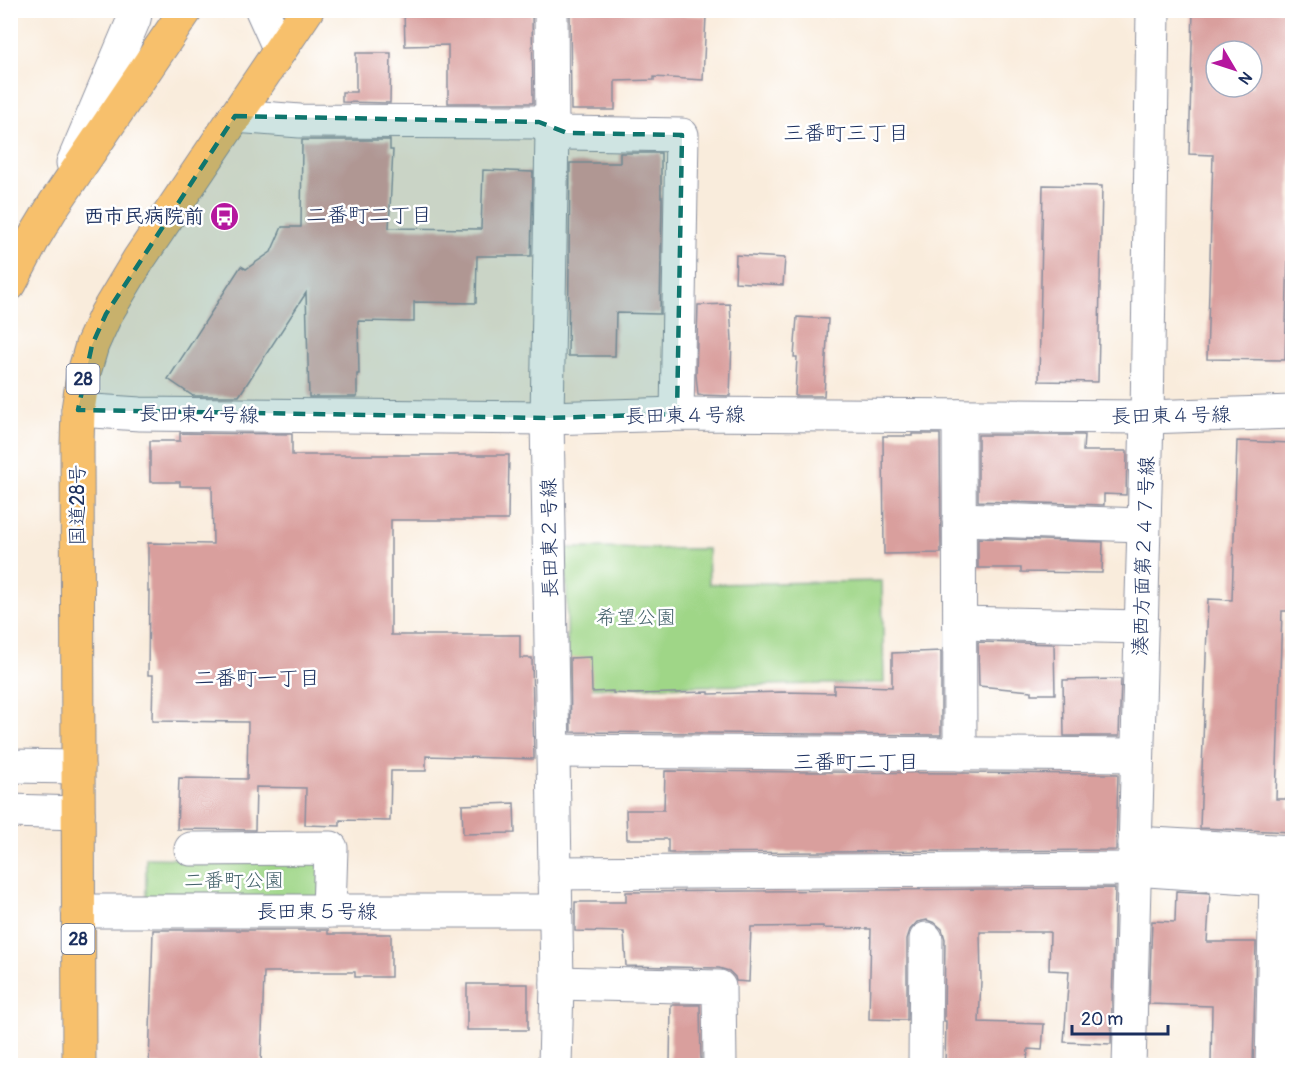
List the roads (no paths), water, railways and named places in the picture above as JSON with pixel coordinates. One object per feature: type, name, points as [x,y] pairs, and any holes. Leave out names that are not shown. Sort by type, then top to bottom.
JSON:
[{"type":"highway","points":[[10,284],[55,203],[186,10]]},
{"type":"highway","name":"国道28号","points":[[79,1065],[76,444],[83,376],[92,345],[106,314],[138,259],[307,10]]},
{"type":"street","points":[[55,203],[136,10]]},
{"type":"street","points":[[262,10],[280,50]]},
{"type":"street","name":"長田東２号線","points":[[550,10],[552,131],[547,418],[557,983],[555,1065]]},
{"type":"street","name":"湊西方面第２４７号線","points":[[1129,1065],[1147,417],[1154,10]]},
{"type":"street","points":[[235,117],[300,121],[539,122],[552,131],[567,134],[682,135],[677,414]]},
{"type":"street","name":"長田東４号線","points":[[78,410],[140,414],[547,418],[677,414],[1147,417],[1293,412]]},
{"type":"street","points":[[960,416],[960,754]]},
{"type":"street","points":[[959,519],[1143,525]]},
{"type":"street","points":[[960,623],[1141,627]]},
{"type":"street","points":[[553,751],[1137,755]]},
{"type":"street","points":[[10,766],[78,768]]},
{"type":"street","points":[[10,811],[78,813]]},
{"type":"street","points":[[191,849],[331,848],[329,911]]},
{"type":"street","points":[[555,873],[1134,856],[1287,870],[1272,1065]]},
{"type":"street","name":"長田東５号線","points":[[78,911],[555,911]]},
{"type":"street","points":[[925,1065],[926,939]]},
{"type":"street","points":[[557,983],[719,987],[720,1065]]},
{"type":"place","name":"西市民病院前","points":[[225,216]]},
{"type":"district","name":"三番町三丁目","points":[[846,133]]},
{"type":"district","name":"二番町二丁目","points":[[369,215]]},
{"type":"district","name":"二番町一丁目","points":[[257,678]]},
{"type":"district","name":"三番町二丁目","points":[[856,762]]},
{"type":"park label","name":"希望公園","points":[[636,617]]},
{"type":"park label","name":"二番町公園","points":[[234,880]]}]
